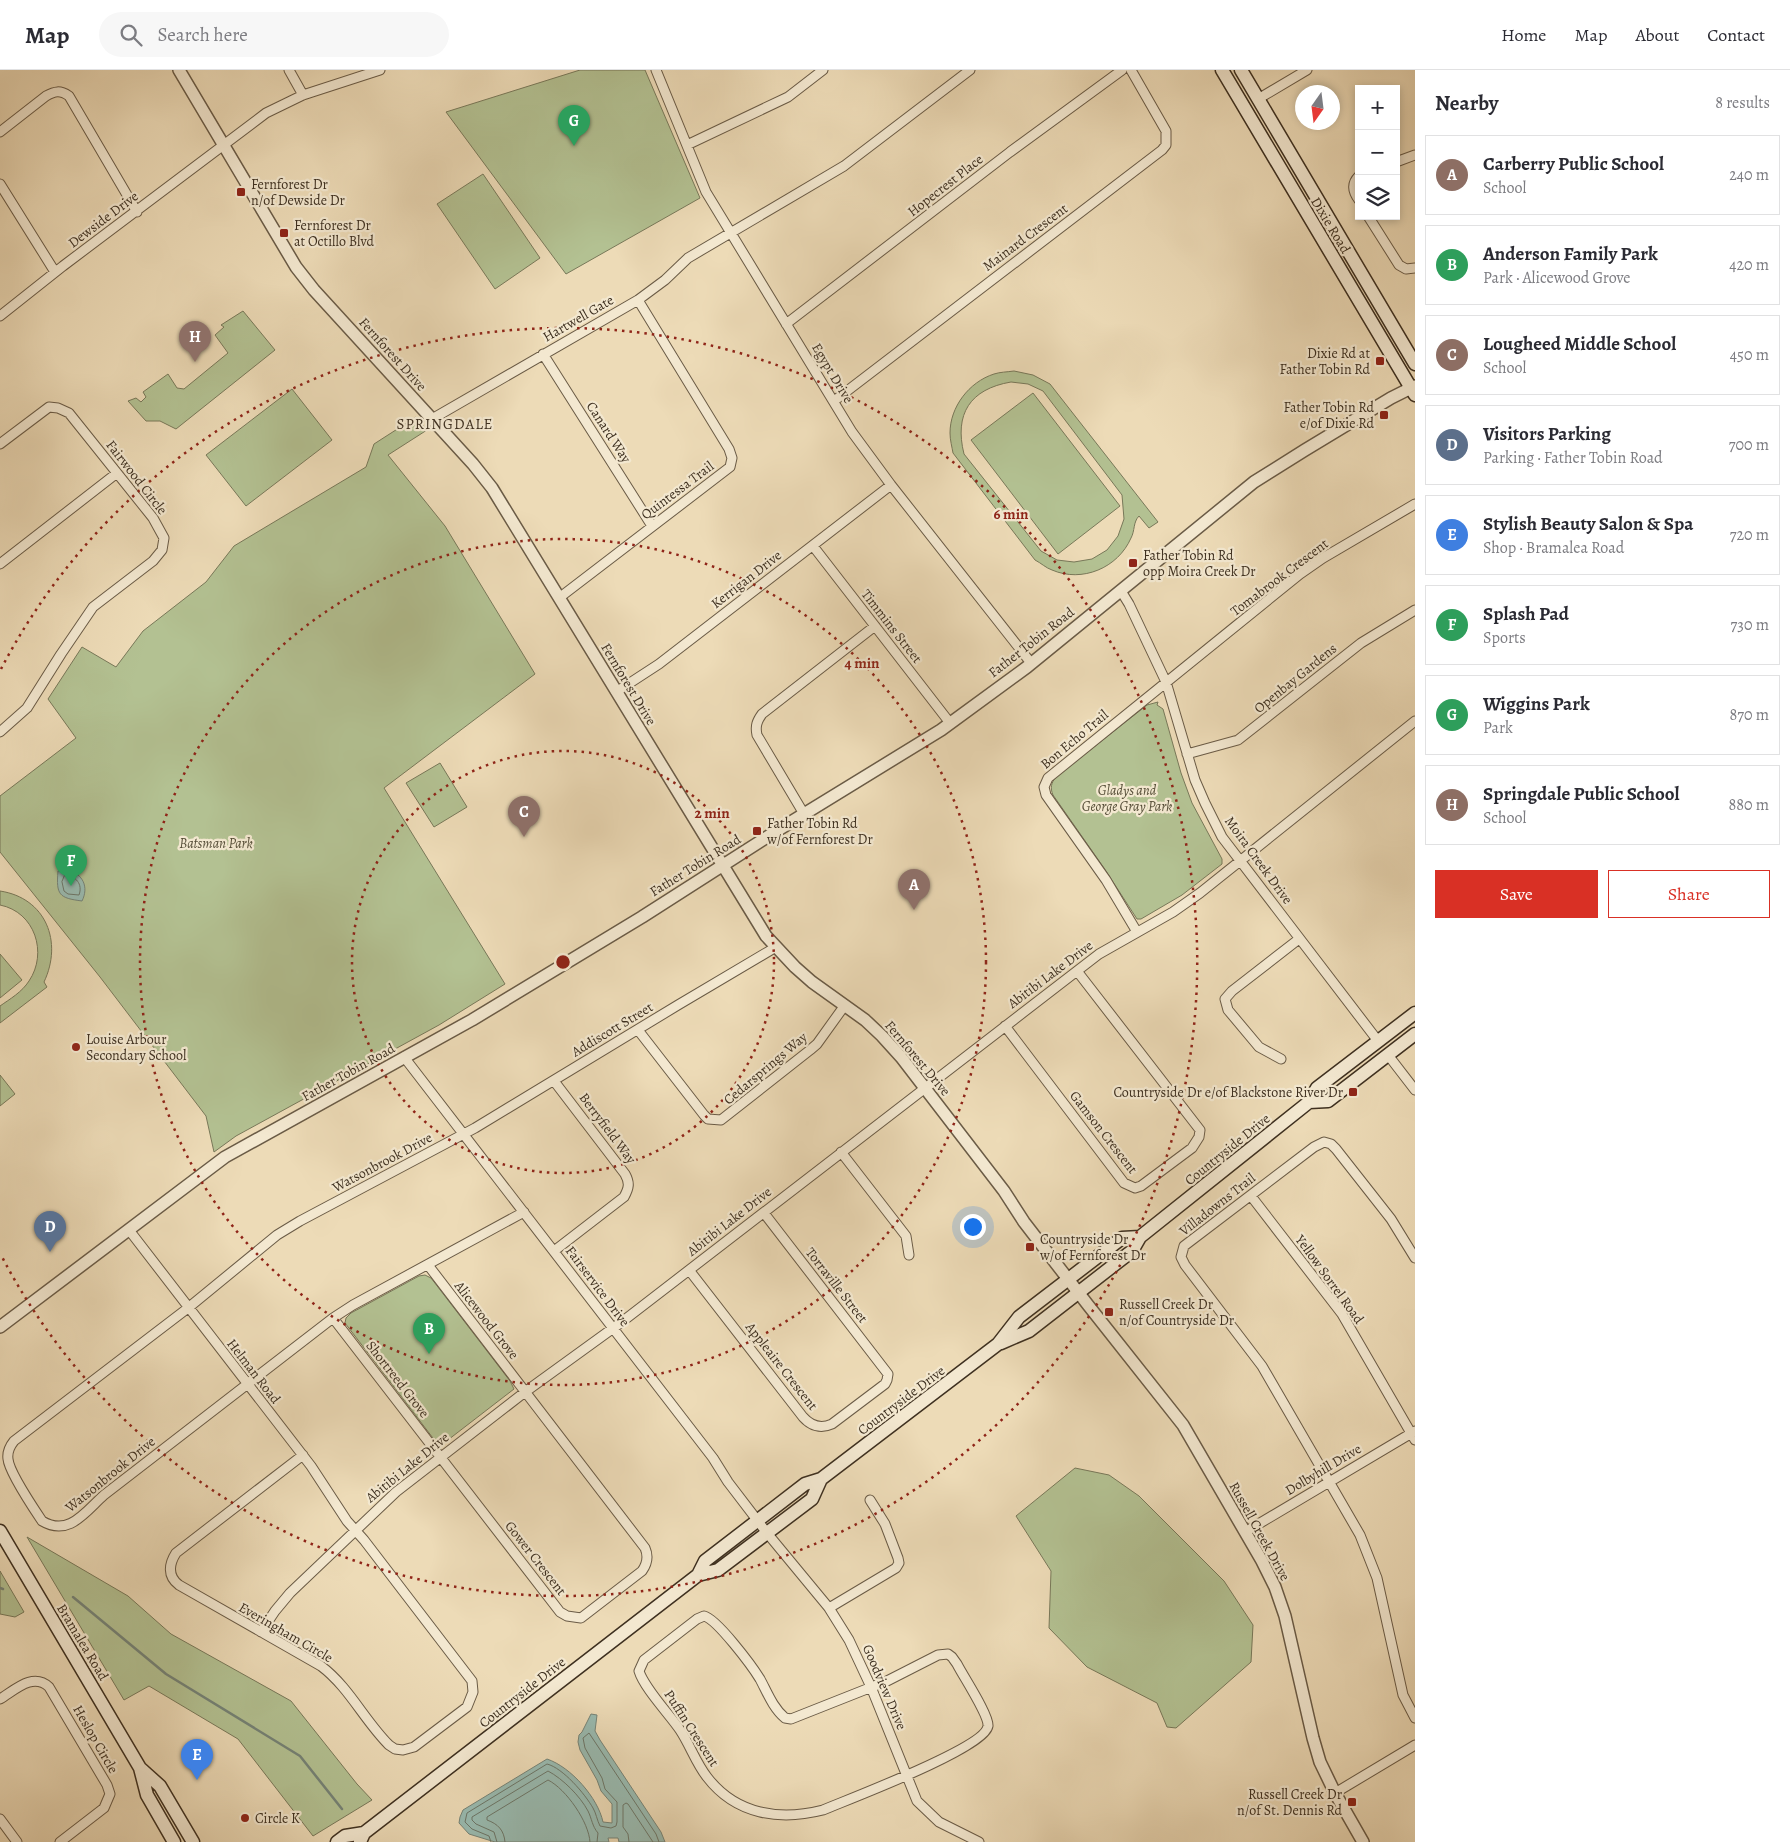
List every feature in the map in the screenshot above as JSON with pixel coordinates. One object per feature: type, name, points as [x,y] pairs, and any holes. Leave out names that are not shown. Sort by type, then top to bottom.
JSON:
[{"type":"main road","name":"Dixie Road","points":[[1222,70],[1414,390]]},
{"type":"main road","name":"Dixie Road","points":[[1241,70],[1415,364]]},
{"type":"main road","name":"Countryside Drive","points":[[698,1575],[705,1561],[805,1484],[821,1479],[998,1344],[1029,1331],[1132,1251],[1140,1237],[1310,1102],[1317,1088],[1415,1013]]},
{"type":"main road","name":"Countryside Drive","points":[[1310,1102],[1328,1101],[1415,1034]]},
{"type":"main road","name":"Countryside Drive","points":[[998,1344],[1019,1317],[1122,1238],[1140,1237]]},
{"type":"main road","name":"Countryside Drive","points":[[337,1842],[345,1836],[362,1838],[698,1575],[718,1570],[812,1499],[821,1479]]},
{"type":"main road","name":"Bramalea Road","points":[[0,1532],[140,1768],[147,1795],[174,1842]]},
{"type":"main road","name":"Bramalea Road","points":[[140,1768],[160,1786],[193,1842]]},
{"type":"street","name":"Fernforest Drive","points":[[178,70],[300,273],[484,478],[754,918],[776,947],[808,978],[865,1020],[882,1036],[925,1088],[1078,1293]]},
{"type":"street","points":[[289,70],[303,94]]},
{"type":"street","name":"Dewside Drive","points":[[0,316],[55,272],[266,113],[303,94],[380,70]]},
{"type":"street","name":"Egypt Drive","points":[[656,70],[706,192],[834,402],[866,452],[1031,663]]},
{"type":"street","points":[[687,145],[788,96],[823,70]]},
{"type":"street","points":[[731,232],[844,166],[970,70]]},
{"type":"street","name":"Hopecrest Place","points":[[786,324],[1017,147],[1122,70]]},
{"type":"street","name":"Mainard Crescent","points":[[834,402],[1162,150],[1167,140],[1166,131],[1131,70]]},
{"type":"street","points":[[1258,99],[1307,70]]},
{"type":"street","points":[[0,132],[46,96],[61,91],[68,96],[137,212]]},
{"type":"street","points":[[1400,161],[1415,155]]},
{"type":"street","points":[[0,184],[55,272]]},
{"type":"street","points":[[1371,220],[1399,265],[1406,269],[1415,268]]},
{"type":"street","name":"Hartwell Gate","points":[[432,419],[638,300],[665,280],[688,258],[731,232]]},
{"type":"street","name":"Quintessa Trail","points":[[559,598],[730,467],[732,458],[730,449],[638,300]]},
{"type":"street","name":"Canard Way","points":[[543,354],[652,526]]},
{"type":"street","name":"Father Tobin Road","points":[[0,1327],[225,1157],[472,1020],[926,740],[1031,663],[1254,482],[1391,398],[1414,390]]},
{"type":"street","name":"Fairwood Circle","points":[[0,444],[49,408],[58,408],[69,413],[157,525],[164,538],[162,550],[153,561],[93,607],[27,708],[1,730]]},
{"type":"street","points":[[0,564],[117,473]]},
{"type":"street","name":"Kerrigan Drive","points":[[616,692],[659,664],[891,485]]},
{"type":"street","name":"Tomabrook Crescent","points":[[1166,682],[1312,565],[1415,504]]},
{"type":"street","name":"Timmins Street","points":[[813,546],[950,724]]},
{"type":"street","name":"Moira Creek Drive","points":[[1121,591],[1166,682],[1197,786],[1222,837],[1378,1042]]},
{"type":"street","name":"Openbay Gardens","points":[[1187,754],[1238,740],[1361,642],[1415,610]]},
{"type":"street","points":[[804,814],[756,735],[757,720],[762,714],[875,626]]},
{"type":"street","name":"Bon Echo Trail","points":[[1137,932],[1106,880],[1046,795],[1044,786],[1052,774],[1166,682]]},
{"type":"street","points":[[1240,861],[1415,721]]},
{"type":"street","name":"Abitibi Lake Drive","points":[[261,1632],[290,1593],[383,1502],[764,1213],[1099,954],[1189,902],[1240,861]]},
{"type":"street","points":[[1281,1059],[1259,1047],[1228,1010],[1225,1000],[1232,991],[1300,939]]},
{"type":"street","name":"Addiscott Street","points":[[463,1134],[776,947]]},
{"type":"street","name":"Gamson Crescent","points":[[1005,1026],[1124,1182],[1135,1188],[1141,1186],[1192,1148],[1199,1137],[1200,1130],[1077,971]]},
{"type":"street","name":"Cedarsprings Way","points":[[638,1030],[704,1115],[708,1118],[721,1120],[817,1044],[845,1005]]},
{"type":"street","points":[[1378,1042],[1415,1090]]},
{"type":"street","name":"Fairservice Drive","points":[[404,1057],[713,1458],[728,1482],[767,1533]]},
{"type":"street","name":"Berryfield Way","points":[[554,1081],[625,1174],[629,1184],[624,1197],[554,1251]]},
{"type":"street","name":"Watsonbrook Drive","points":[[463,1134],[300,1221],[278,1235],[188,1308],[14,1441],[10,1446],[8,1456],[10,1467],[42,1521],[59,1528],[72,1523],[104,1495],[333,1318],[524,1212]]},
{"type":"street","name":"Villadowns Trail","points":[[1330,1481],[1258,1360],[1185,1265],[1181,1257],[1184,1246],[1314,1147],[1324,1142],[1336,1148],[1391,1220],[1415,1258]]},
{"type":"street","points":[[841,1152],[906,1236],[909,1255]]},
{"type":"street","name":"Yellow Sorrel Road","points":[[1251,1196],[1342,1314],[1414,1435]]},
{"type":"street","name":"Torraville Street","points":[[764,1213],[888,1374]]},
{"type":"street","name":"Helman Road","points":[[129,1230],[303,1455],[355,1530]]},
{"type":"street","name":"Alicewood Grove","points":[[428,1265],[526,1392]]},
{"type":"street","name":"Appleaire Crescent","points":[[689,1270],[803,1417],[812,1425],[823,1427],[832,1424],[885,1384],[888,1374]]},
{"type":"street","name":"Russell Creek Drive","points":[[1078,1293],[1183,1425],[1275,1587],[1285,1616],[1312,1738],[1320,1762],[1363,1842]]},
{"type":"street","name":"Shortreed Grove","points":[[333,1318],[441,1457]]},
{"type":"street","name":"Gower Crescent","points":[[441,1457],[560,1612],[567,1616],[581,1618],[642,1572],[648,1559],[645,1548],[526,1392]]},
{"type":"street","name":"Dolbyhill Drive","points":[[1245,1532],[1330,1481],[1414,1435]]},
{"type":"street","name":"Everingham Circle","points":[[303,1455],[176,1553],[171,1564],[170,1575],[173,1581],[179,1585],[321,1666],[334,1676],[383,1739],[396,1749],[403,1750],[414,1747],[466,1707],[473,1692],[472,1681],[355,1530]]},
{"type":"street","points":[[1330,1481],[1360,1535],[1377,1578],[1400,1681],[1407,1705],[1415,1718]]},
{"type":"street","points":[[829,1608],[896,1568],[899,1563],[885,1524],[870,1500]]},
{"type":"street","name":"Goodview Drive","points":[[767,1533],[829,1608],[853,1647],[918,1801],[946,1827],[979,1842]]},
{"type":"street","name":"Puffin Crescent","points":[[871,1687],[791,1719],[784,1718],[776,1708],[754,1669],[717,1624],[704,1616],[697,1619],[644,1660],[639,1671],[644,1682],[681,1732],[707,1777],[720,1791],[753,1811],[788,1816],[806,1814],[823,1810],[907,1775]]},
{"type":"street","points":[[871,1687],[932,1657],[948,1654],[957,1664],[986,1715],[988,1727],[981,1737],[940,1760],[907,1775]]},
{"type":"street","name":"Heslop Circle","points":[[0,1699],[30,1681],[40,1681],[50,1687],[107,1785],[110,1794],[104,1808],[60,1842]]},
{"type":"street","points":[[1335,1793],[1415,1745]]},
{"type":"street","points":[[0,1819],[17,1842]]},
{"type":"green space","points":[[580,70],[645,70],[700,198],[566,274],[446,112]]},
{"type":"green space","points":[[483,174],[540,258],[495,289],[437,204]]},
{"type":"green space","points":[[243,311],[275,350],[176,429],[160,421],[146,421],[128,401],[136,398],[141,402],[146,397],[143,392],[168,374],[177,388],[184,389],[228,353],[215,335],[224,327],[221,325]]},
{"type":"green space","points":[[1014,371],[1033,375],[1050,384],[1158,522],[1149,528],[1139,516],[1125,549],[1108,565],[1098,570],[1075,575],[1063,574],[1035,560],[953,453],[950,436],[951,423],[957,405],[969,389],[985,378],[996,373]],"holes":[[[1011,382],[1028,384],[1043,391],[1122,495],[1124,519],[1118,536],[1107,550],[1092,559],[1074,562],[1057,560],[1041,551],[964,454],[961,427],[968,406],[975,397],[997,385]]]},
{"type":"green space","points":[[292,389],[332,440],[246,506],[206,455]]},
{"type":"green space","points":[[1033,393],[1120,506],[1058,554],[971,440]]},
{"type":"green space","name":"Batsman Park","points":[[416,417],[427,430],[388,455],[445,526],[535,674],[384,788],[505,984],[439,1025],[236,1136],[214,1152],[206,1116],[100,977],[0,852],[0,796],[76,738],[48,699],[82,647],[116,667],[143,631],[206,582],[234,546],[366,467],[374,444]]},
{"type":"green space","name":"Gladys and George Gray Park","points":[[1158,702],[1157,705],[1163,709],[1181,773],[1192,803],[1222,859],[1222,864],[1182,895],[1141,919],[1137,919],[1053,795],[1052,786],[1056,777],[1147,705]]},
{"type":"green space","points":[[440,763],[467,807],[434,827],[406,783]]},
{"type":"green space","points":[[0,891],[16,895],[39,912],[51,937],[52,952],[44,982],[47,987],[0,1023],[0,1006],[23,989],[35,970],[37,946],[35,935],[30,925],[22,916],[12,909],[0,905]]},
{"type":"green space","points":[[0,954],[22,980],[0,998]]},
{"type":"green space","points":[[0,1075],[15,1094],[0,1106]]},
{"type":"green space","points":[[425,1275],[431,1278],[510,1381],[514,1389],[444,1443],[436,1442],[345,1323],[346,1318],[351,1313],[419,1276]]},
{"type":"green space","points":[[1075,1468],[1109,1475],[1139,1496],[1224,1581],[1253,1625],[1251,1662],[1176,1728],[1167,1727],[1157,1703],[1087,1667],[1049,1628],[1051,1571],[1016,1516]]},
{"type":"green space","points":[[27,1537],[128,1596],[171,1634],[291,1701],[372,1800],[313,1836],[238,1739],[149,1686],[124,1700]]},
{"type":"green space","points":[[0,1571],[24,1612],[15,1617],[0,1614]]},
{"type":"water","points":[[68,870],[78,875],[85,886],[82,901],[64,897],[59,890],[58,871]]},
{"type":"water","points":[[591,1714],[597,1715],[595,1731],[600,1740],[661,1832],[665,1842],[619,1842],[618,1838],[608,1838],[609,1842],[495,1842],[469,1834],[459,1823],[463,1810],[547,1759],[574,1776],[596,1803],[603,1822],[612,1823],[612,1804],[601,1791],[580,1750],[578,1742],[579,1735]]},
{"type":"waterway","points":[[73,1597],[166,1674],[300,1756],[342,1809]]},
{"type":"place","name":"Wiggins Park","points":[[574,146]]},
{"type":"place","name":"Fernforest Dr n/of Dewside Dr","points":[[241,192]]},
{"type":"place","name":"Fernforest Dr at Octillo Blvd","points":[[284,233]]},
{"type":"place","name":"Dixie Rd at Father Tobin Rd","points":[[1380,361]]},
{"type":"place","name":"Springdale Public School","points":[[195,362]]},
{"type":"place","name":"Father Tobin Rd e/of Dixie Rd","points":[[1384,415]]},
{"type":"place","name":"Father Tobin Rd opp Moira Creek Dr","points":[[1133,563]]},
{"type":"place","name":"Father Tobin Rd w/of Fernforest Dr","points":[[757,831]]},
{"type":"place","name":"Lougheed Middle School","points":[[524,837]]},
{"type":"place","name":"Splash Pad","points":[[71,886]]},
{"type":"place","name":"Carberry Public School","points":[[914,910]]},
{"type":"place","name":"Louise Arbour Secondary School","points":[[76,1047]]},
{"type":"place","name":"Countryside Dr e/of Blackstone River Dr","points":[[1353,1092]]},
{"type":"place","name":"Countryside Dr w/of Fernforest Dr","points":[[1030,1247]]},
{"type":"place","name":"Visitors Parking","points":[[50,1252]]},
{"type":"place","name":"Russell Creek Dr n/of Countryside Dr","points":[[1109,1312]]},
{"type":"place","name":"Anderson Family Park","points":[[429,1354]]},
{"type":"place","name":"Stylish Beauty Salon & Spa","points":[[197,1780]]},
{"type":"place","name":"Russell Creek Dr n/of St. Dennis Rd","points":[[1352,1802]]},
{"type":"place","name":"Circle K","points":[[245,1818]]},
{"type":"district","name":"SPRINGDALE","points":[[445,424]]}]
